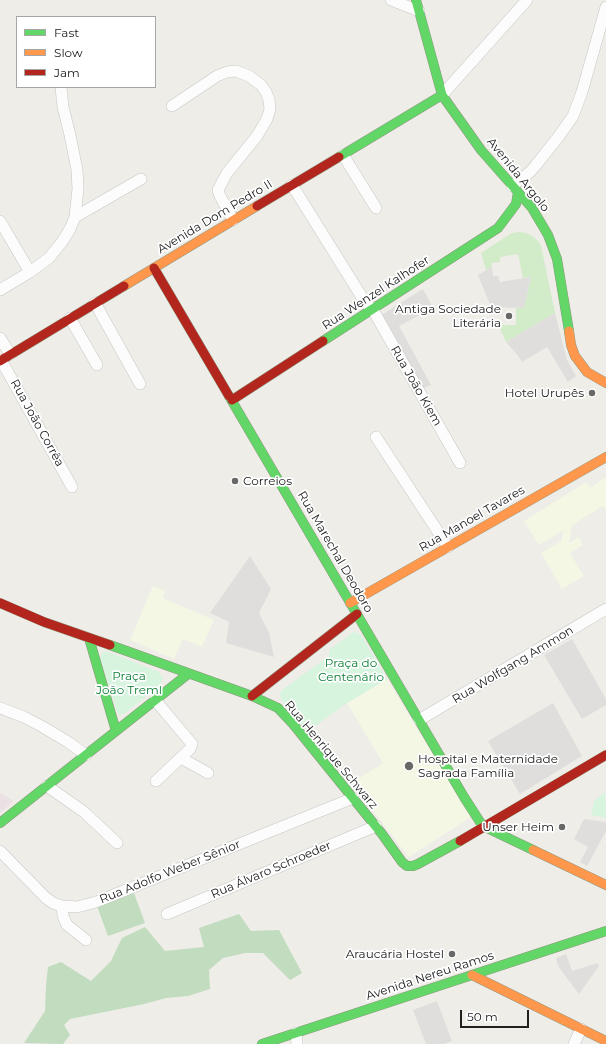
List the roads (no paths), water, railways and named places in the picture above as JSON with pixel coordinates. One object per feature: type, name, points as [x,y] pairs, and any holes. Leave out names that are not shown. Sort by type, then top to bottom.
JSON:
[{"type":"main road","name":"Avenida Argolo","points":[[418,5],[442,95],[481,150],[532,208],[548,234],[554,247],[557,259],[571,345],[575,356],[587,372],[606,383]]},
{"type":"main road","name":"Avenida Dom Pedro II","points":[[4,358],[442,95]]},
{"type":"main road","name":"Rua Wenzel Kalhofer","points":[[232,400],[498,228],[516,204],[515,189]]},
{"type":"main road","name":"Rua Marechal Deodoro","points":[[154,268],[474,814],[485,827]]},
{"type":"main road","name":"Rua Manoel Tavares","points":[[350,603],[606,457]]},
{"type":"main road","name":"Rua Henrique Schwarz","points":[[0,604],[27,616],[252,696],[272,705],[285,714],[376,826],[402,862],[410,866],[418,864],[485,827]]},
{"type":"main road","points":[[252,696],[357,614]]},
{"type":"main road","points":[[90,638],[116,731]]},
{"type":"main road","points":[[0,823],[188,674]]},
{"type":"main road","points":[[485,827],[606,755]]},
{"type":"main road","points":[[485,827],[606,885]]},
{"type":"main road","name":"Avenida Nereu Ramos","points":[[262,1044],[297,1039],[472,975],[606,931]]},
{"type":"main road","points":[[472,975],[606,1041]]},
{"type":"street","points":[[391,0],[418,5]]},
{"type":"street","points":[[442,95],[527,0]]},
{"type":"street","points":[[515,189],[559,136],[572,116],[582,92],[606,7]]},
{"type":"street","points":[[172,106],[217,76],[227,72],[236,71],[250,76],[261,85],[266,92],[270,109],[267,119],[256,136],[227,173],[218,190],[233,220]]},
{"type":"street","points":[[0,290],[30,272],[49,258],[70,229],[75,216],[78,189],[77,170],[63,107],[61,88]]},
{"type":"street","points":[[343,155],[376,208]]},
{"type":"street","points":[[75,216],[141,179]]},
{"type":"street","name":"Rua João Kiem","points":[[292,185],[365,302],[373,310],[460,463]]},
{"type":"street","points":[[0,221],[30,272]]},
{"type":"street","points":[[95,303],[140,384]]},
{"type":"street","points":[[70,318],[97,365]]},
{"type":"street","name":"Rua João Corrêa","points":[[0,338],[4,358],[72,487]]},
{"type":"street","points":[[376,437],[448,547]]},
{"type":"street","name":"Rua Wolfgang Ammon","points":[[419,720],[606,609]]},
{"type":"street","points":[[155,700],[191,741],[192,746],[156,781]]},
{"type":"street","points":[[0,708],[43,726],[86,755]]},
{"type":"street","points":[[181,758],[208,772]]},
{"type":"street","points":[[47,786],[84,812],[117,843]]},
{"type":"street","name":"Rua Adolfo Weber Sênior","points":[[0,851],[46,898],[53,903],[62,906],[77,907],[91,904],[353,798]]},
{"type":"street","name":"Rua Álvaro Schroeder","points":[[167,914],[376,826]]},
{"type":"street","points":[[62,906],[63,916],[67,925],[86,940]]},
{"type":"street","points":[[574,1044],[582,1029]]},
{"type":"place","name":"Antiga Sociedade Literária","points":[[509,316]]},
{"type":"place","name":"Hotel Urupês","points":[[592,393]]},
{"type":"place","name":"Correios","points":[[235,481]]},
{"type":"place","name":"Hospital e Maternidade Sagrada Família","points":[[409,766]]},
{"type":"place","name":"Unser Heim","points":[[562,827]]},
{"type":"place","name":"Araucária Hostel","points":[[452,954]]},
{"type":"park label","name":"Praça do Centenário","points":[[351,670]]},
{"type":"park label","name":"Praça João Treml","points":[[129,683]]}]
